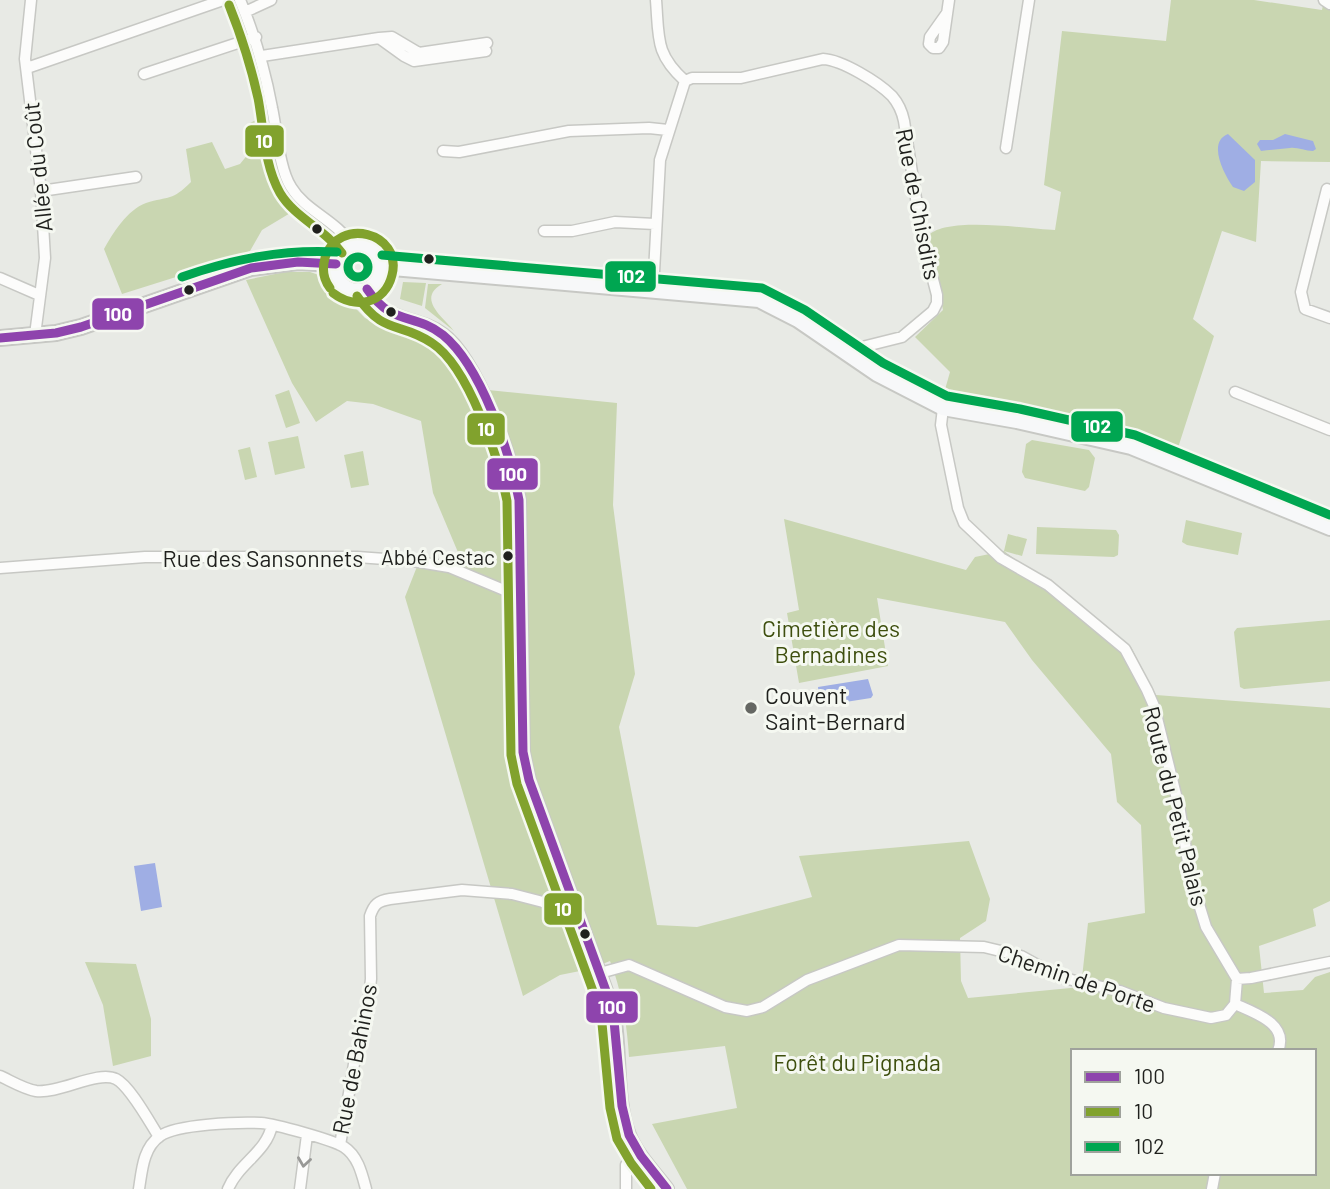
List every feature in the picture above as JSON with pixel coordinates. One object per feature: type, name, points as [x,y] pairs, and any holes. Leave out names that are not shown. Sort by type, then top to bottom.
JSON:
[{"type":"main road","points":[[352,246],[366,246],[377,254],[381,267],[377,280],[367,289],[353,290],[341,283],[335,271],[341,252],[352,246]]},
{"type":"main road","points":[[0,338],[81,327],[251,268],[298,262],[336,264]]},
{"type":"main road","points":[[381,267],[759,300],[798,320],[896,385],[943,408],[1017,421],[1131,447],[1330,528]]},
{"type":"street","name":"Allée du Coût","points":[[31,0],[25,48],[41,191],[45,258],[35,335]]},
{"type":"street","points":[[27,68],[223,0]]},
{"type":"street","points":[[240,0],[262,57],[290,187],[306,204],[345,233],[352,246]]},
{"type":"street","points":[[245,12],[271,0]]},
{"type":"street","points":[[653,290],[660,160],[685,80],[675,72],[659,47],[656,0]]},
{"type":"street","points":[[947,13],[949,0]]},
{"type":"street","points":[[1006,148],[1029,0]]},
{"type":"street","points":[[1324,0],[1330,4]]},
{"type":"street","points":[[144,74],[256,37]]},
{"type":"street","points":[[262,57],[379,38],[414,61],[487,47]]},
{"type":"street","name":"Rue de Chisdits","points":[[685,80],[741,78],[823,59],[832,60],[885,89],[898,104],[904,121],[922,237],[937,303],[933,311],[902,337],[866,346],[850,356]]},
{"type":"street","points":[[443,151],[459,152],[569,131],[659,127],[668,130]]},
{"type":"street","points":[[41,191],[136,177]]},
{"type":"street","points":[[1326,189],[1301,292],[1305,309],[1330,318]]},
{"type":"street","points":[[544,231],[572,231],[615,222],[655,224]]},
{"type":"street","points":[[0,278],[39,295]]},
{"type":"street","points":[[367,289],[383,311],[443,335],[456,347],[471,369],[482,393],[517,487],[523,752],[529,780],[586,932],[616,1025],[624,1116],[629,1136],[667,1189]]},
{"type":"street","points":[[1235,392],[1330,430]]},
{"type":"street","name":"Route du Petit Palais","points":[[943,408],[941,425],[958,508],[964,523],[993,552],[1048,585],[1125,649],[1147,690],[1180,811],[1189,875],[1206,927],[1237,979]]},
{"type":"street","name":"Rue des Sansonnets","points":[[0,568],[145,557],[356,557],[449,567],[504,590],[521,593]]},
{"type":"street","name":"Rue de Bahinos","points":[[159,1137],[180,1128],[261,1123],[340,1145],[354,1064],[368,1006],[371,979],[370,916],[379,901],[462,890],[512,894],[543,902],[573,918],[581,919]]},
{"type":"street","name":"Chemin de Porte","points":[[600,972],[629,965],[725,1007],[747,1011],[763,1007],[807,980],[898,946],[984,947],[1021,956],[1059,977],[1121,991],[1164,1008],[1211,1018],[1226,1015],[1235,1004]]},
{"type":"street","points":[[1279,1049],[1281,1042],[1278,1030],[1262,1017],[1235,1004],[1237,979],[1330,962]]},
{"type":"street","points":[[0,1076],[35,1091],[107,1077],[114,1078],[124,1086],[159,1137],[146,1153],[139,1189]]},
{"type":"street","points":[[228,1189],[241,1167],[263,1146],[270,1135],[272,1125]]},
{"type":"street","points":[[300,1189],[307,1135]]},
{"type":"street","points":[[340,1145],[349,1151],[359,1165],[366,1189]]},
{"type":"street","points":[[626,1189],[626,1165],[636,1149]]},
{"type":"green space","points":[[1171,0],[1254,0],[1322,10],[1324,0],[1330,0],[1330,162],[1261,161],[1256,242],[1222,231],[1193,319],[1214,336],[1175,457],[1135,441],[942,400],[950,372],[915,337],[943,310],[929,235],[939,229],[970,225],[1055,230],[1061,192],[1044,185],[1062,31],[1166,41]]},
{"type":"green space","points":[[266,115],[280,182],[297,209],[262,230],[250,251],[122,294],[104,249],[121,223],[139,206],[174,195],[191,182],[186,149],[212,142],[225,169],[240,164],[249,153],[248,124]]},
{"type":"green space","name":"Forêt du Pignada","points":[[285,272],[310,272],[325,277],[365,318],[446,353],[469,388],[617,403],[613,505],[635,674],[619,727],[657,925],[697,927],[812,897],[799,856],[969,841],[990,899],[986,921],[960,938],[961,981],[968,998],[1081,987],[1088,923],[1145,913],[1141,825],[1117,802],[1111,754],[1032,660],[1005,622],[877,598],[888,666],[799,683],[787,613],[799,610],[784,519],[966,570],[975,557],[1004,551],[1131,647],[1156,695],[1330,708],[1330,901],[1313,909],[1316,926],[1259,946],[1264,993],[1303,990],[1315,977],[1330,972],[1330,1189],[687,1189],[652,1124],[737,1108],[725,1046],[629,1057],[623,1008],[610,961],[590,969],[560,975],[523,996],[405,597],[418,564],[468,576],[433,493],[421,421],[373,404],[347,401],[316,422],[292,383],[246,280]]},
{"type":"green space","points":[[403,282],[426,283],[422,306],[400,299]]},
{"type":"green space","points":[[428,284],[442,284],[435,290],[432,302],[454,331],[425,308]]},
{"type":"green space","points":[[289,390],[300,423],[286,428],[275,395]]},
{"type":"green space","points":[[298,436],[305,468],[275,475],[268,442]]},
{"type":"green space","points":[[1032,440],[1089,450],[1095,458],[1089,487],[1085,491],[1025,478],[1022,472],[1026,444]]},
{"type":"green space","points":[[250,447],[257,477],[245,480],[238,450]]},
{"type":"green space","points":[[363,451],[369,485],[351,488],[344,455]]},
{"type":"green space","points":[[1186,520],[1242,533],[1238,555],[1182,542]]},
{"type":"green space","points":[[1037,527],[1116,530],[1119,535],[1118,555],[1036,554]]},
{"type":"green space","points":[[1008,534],[1027,539],[1022,556],[1004,551]]},
{"type":"green space","points":[[1330,620],[1330,681],[1244,689],[1240,687],[1234,632],[1237,628]]},
{"type":"green space","points":[[85,962],[136,964],[151,1019],[151,1056],[113,1066],[103,1005]]},
{"type":"water","points":[[1228,134],[1255,160],[1255,182],[1244,191],[1233,187],[1219,159],[1219,144]]},
{"type":"water","points":[[1285,134],[1313,141],[1316,149],[1261,151],[1257,144],[1260,140],[1273,140]]},
{"type":"water","points":[[868,679],[873,695],[871,698],[820,706],[818,687]]},
{"type":"water","points":[[155,863],[162,907],[141,911],[134,866]]},
{"type":"transit line","name":"10","points":[[229,5],[252,74],[268,159],[280,193],[294,210],[342,253]]},
{"type":"transit line","name":"10","points":[[330,288],[324,274],[325,258],[332,245],[342,237],[368,235],[388,248],[393,260],[392,275],[388,285],[376,298],[359,302],[333,293]]},
{"type":"transit line","name":"102","points":[[182,277],[258,257],[297,252],[337,252]]},
{"type":"transit line","name":"102","points":[[382,255],[762,288],[805,310],[883,363],[947,396],[1135,435],[1330,515]]},
{"type":"transit line","name":"102","points":[[358,257],[365,260],[368,267],[365,274],[358,277],[351,274],[348,267],[351,260],[358,257]]},
{"type":"transit line","name":"100","points":[[0,338],[56,333],[81,327],[251,268],[298,262],[336,264]]},
{"type":"transit line","name":"100","points":[[367,289],[386,309],[432,328],[457,349],[481,388],[501,435],[519,500],[523,752],[529,780],[613,1010],[622,1106],[629,1135],[641,1156],[667,1189]]},
{"type":"transit line","name":"10","points":[[357,296],[367,309],[384,323],[421,336],[446,355],[470,392],[490,439],[507,501],[511,755],[517,784],[601,1013],[610,1108],[617,1139],[651,1189]]},
{"type":"place","name":"Abbé Cestac","points":[[508,556]]},
{"type":"place","name":"Couvent Saint-Bernard","points":[[751,708]]},
{"type":"park label","name":"Cimetière des Bernadines","points":[[831,641]]}]
